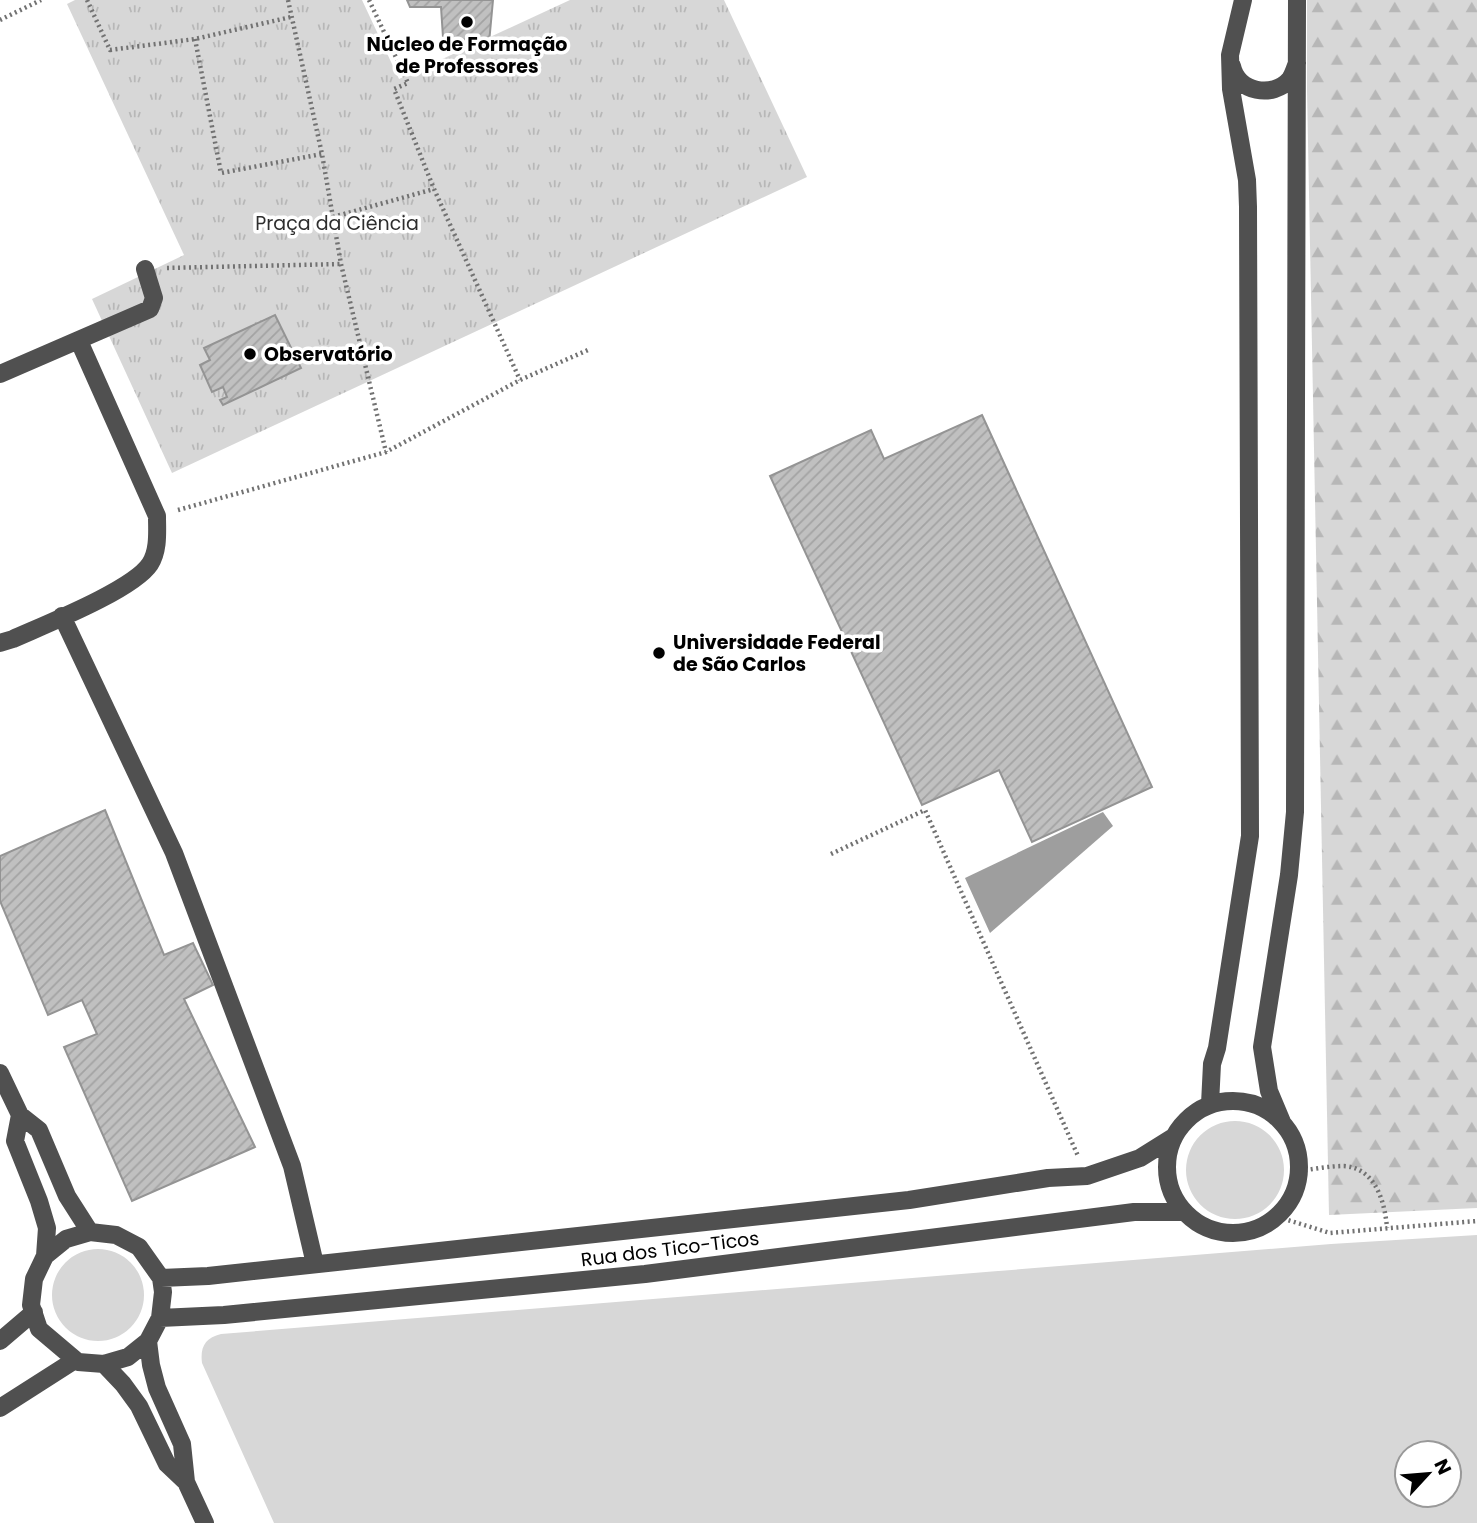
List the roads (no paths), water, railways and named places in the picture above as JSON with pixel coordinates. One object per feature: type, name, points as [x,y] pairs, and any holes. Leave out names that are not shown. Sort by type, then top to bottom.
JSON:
[{"type":"street","points":[[1210,1104],[1212,1065],[1250,836],[1248,207],[1247,180],[1231,89],[1230,55],[1243,0]]},
{"type":"street","points":[[1282,1122],[1261,1107],[1236,1100],[1210,1104],[1188,1118],[1172,1138],[1166,1164],[1170,1190],[1183,1212],[1204,1228],[1230,1234],[1256,1231],[1278,1217],[1293,1196],[1300,1171],[1296,1145],[1282,1122],[1269,1091],[1262,1047],[1289,875],[1295,812],[1297,0]]},
{"type":"street","points":[[1230,55],[1233,72],[1244,85],[1260,91],[1276,89],[1290,79],[1297,63]]},
{"type":"street","points":[[0,374],[150,309],[154,298],[145,269]]},
{"type":"street","points":[[4,644],[120,590],[149,565],[157,539],[157,516],[79,341]]},
{"type":"street","points":[[62,616],[179,866],[292,1166],[315,1265]]},
{"type":"street","points":[[0,1073],[19,1115],[39,1130],[67,1196],[90,1232]]},
{"type":"street","points":[[19,1115],[15,1142],[44,1214],[47,1242],[45,1256],[34,1279],[31,1305],[38,1329],[75,1360],[104,1364],[128,1357],[148,1340],[160,1318],[163,1292],[161,1278],[139,1247],[116,1235],[90,1232],[66,1240],[45,1256]]},
{"type":"street","name":"Rua dos Tico-Ticos","points":[[161,1278],[315,1265],[909,1200],[1048,1178],[1087,1176],[1140,1158],[1172,1138]]},
{"type":"street","name":"Rua dos Tico-Ticos","points":[[160,1318],[224,1315],[645,1274],[1135,1212],[1183,1212]]},
{"type":"street","points":[[0,1341],[34,1312]]},
{"type":"street","points":[[148,1340],[151,1365],[158,1388],[182,1444],[186,1482],[205,1523]]},
{"type":"street","points":[[0,1408],[75,1360]]},
{"type":"street","points":[[104,1364],[139,1406],[167,1464],[186,1482]]},
{"type":"place","name":"Núcleo de Formação de Professores","points":[[467,22]]},
{"type":"place","name":"Observatório","points":[[250,354]]},
{"type":"place","name":"Universidade Federal de São Carlos","points":[[659,653]]},
{"type":"park label","name":"Praça da Ciência","points":[[337,223]]}]
